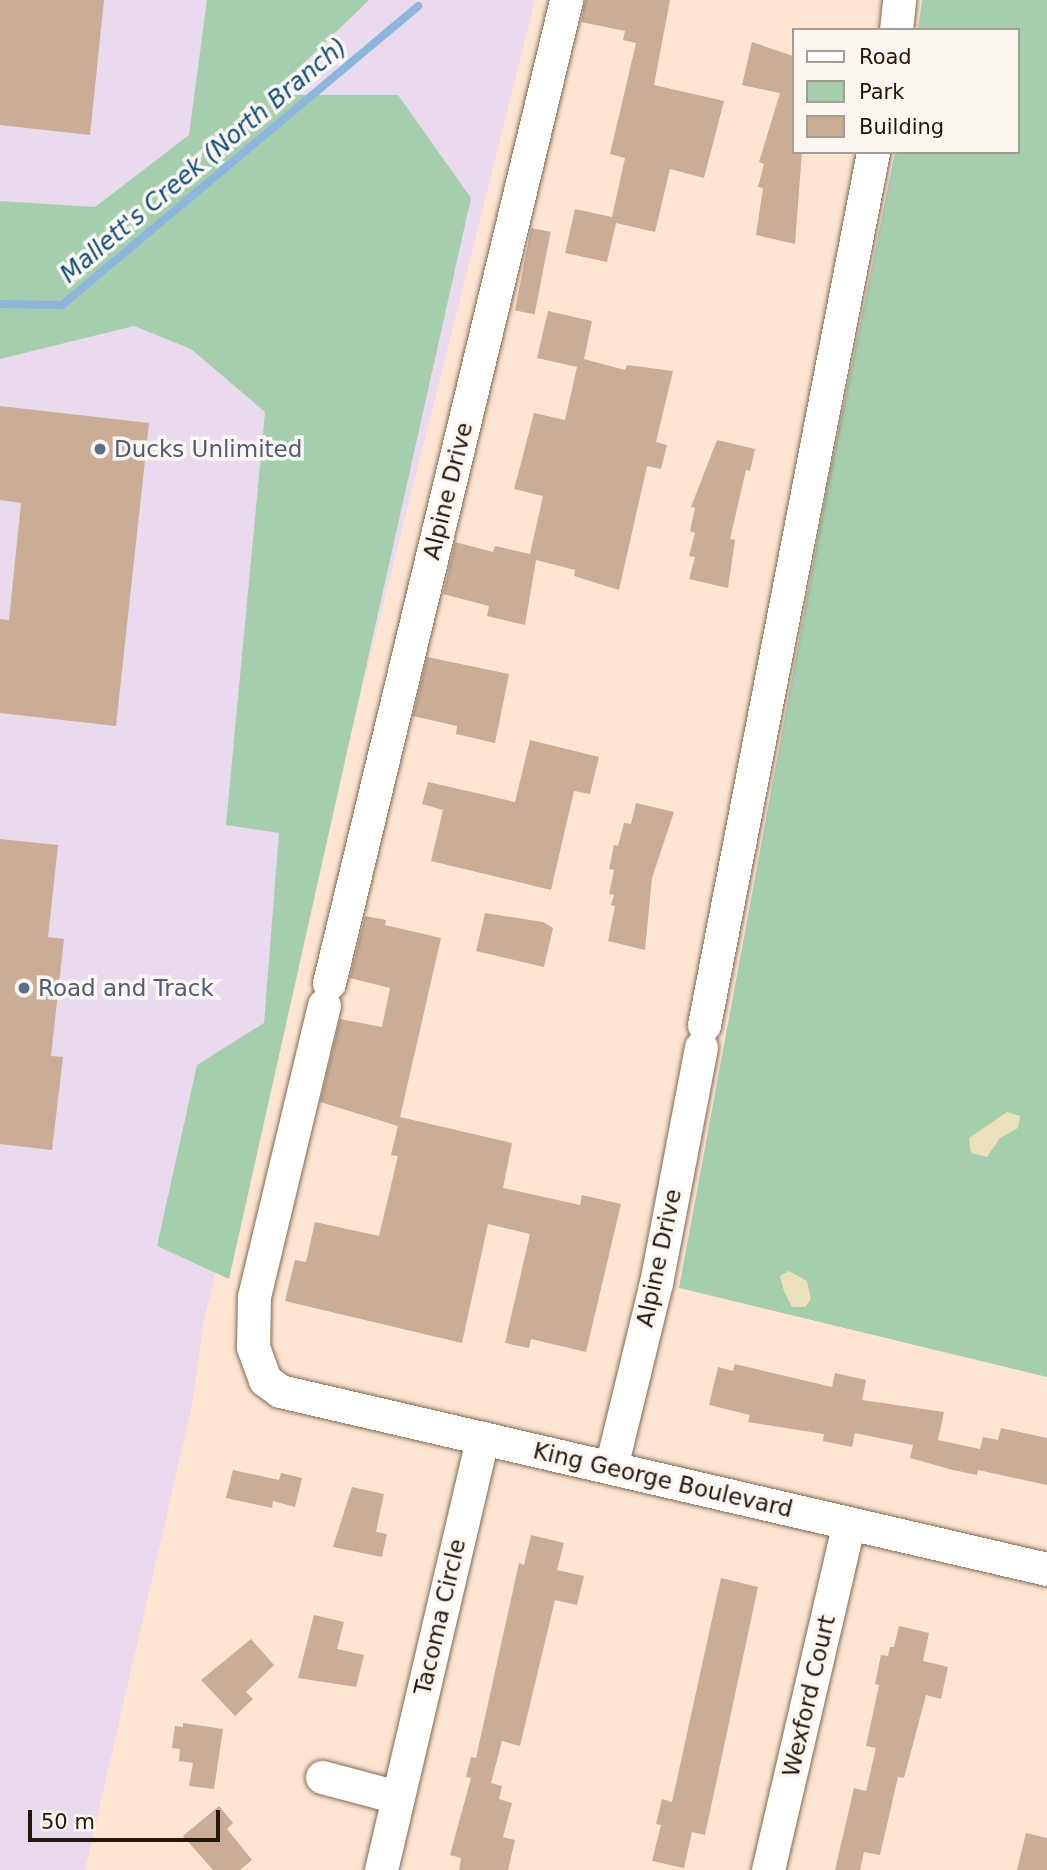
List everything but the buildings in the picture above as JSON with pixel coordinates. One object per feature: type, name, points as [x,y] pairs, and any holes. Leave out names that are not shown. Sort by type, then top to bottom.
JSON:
[{"type":"street","name":"Alpine Drive","points":[[280,1391],[265,1380],[256,1364],[251,1321],[566,0]]},
{"type":"street","points":[[896,28],[899,0]]},
{"type":"street","name":"Alpine Drive","points":[[611,1467],[656,1283],[873,154]]},
{"type":"street","name":"King George Boulevard","points":[[280,1391],[1047,1569]]},
{"type":"street","name":"Tacoma Circle","points":[[381,1870],[482,1438]]},
{"type":"street","name":"Wexford Court","points":[[768,1870],[849,1523]]},
{"type":"street","points":[[322,1777],[397,1797]]},
{"type":"shaded area","points":[[0,0],[535,0],[204,1319],[192,1405],[85,1870],[0,1870]]},
{"type":"green space","points":[[207,0],[369,0],[271,95],[398,95],[471,198],[229,1279],[157,1246],[197,1065],[264,1023],[279,833],[226,825],[265,412],[191,349],[134,326],[0,359],[0,201],[95,207],[189,135]]},
{"type":"green space","points":[[922,0],[1047,0],[1047,1377],[679,1288],[830,473],[895,154],[1019,154],[1019,28],[918,28]]},
{"type":"sand","points":[[1007,1112],[1020,1116],[1018,1128],[1000,1138],[987,1157],[971,1153],[969,1138]]},
{"type":"sand","points":[[789,1271],[807,1281],[811,1299],[805,1307],[792,1307],[784,1291],[780,1276]]},
{"type":"waterway","name":"Mallett's Creek (North Branch)","points":[[0,304],[62,305],[418,6]]},
{"type":"place","name":"Ducks Unlimited","points":[[100,449]]},
{"type":"place","name":"Road and Track","points":[[24,988]]}]
